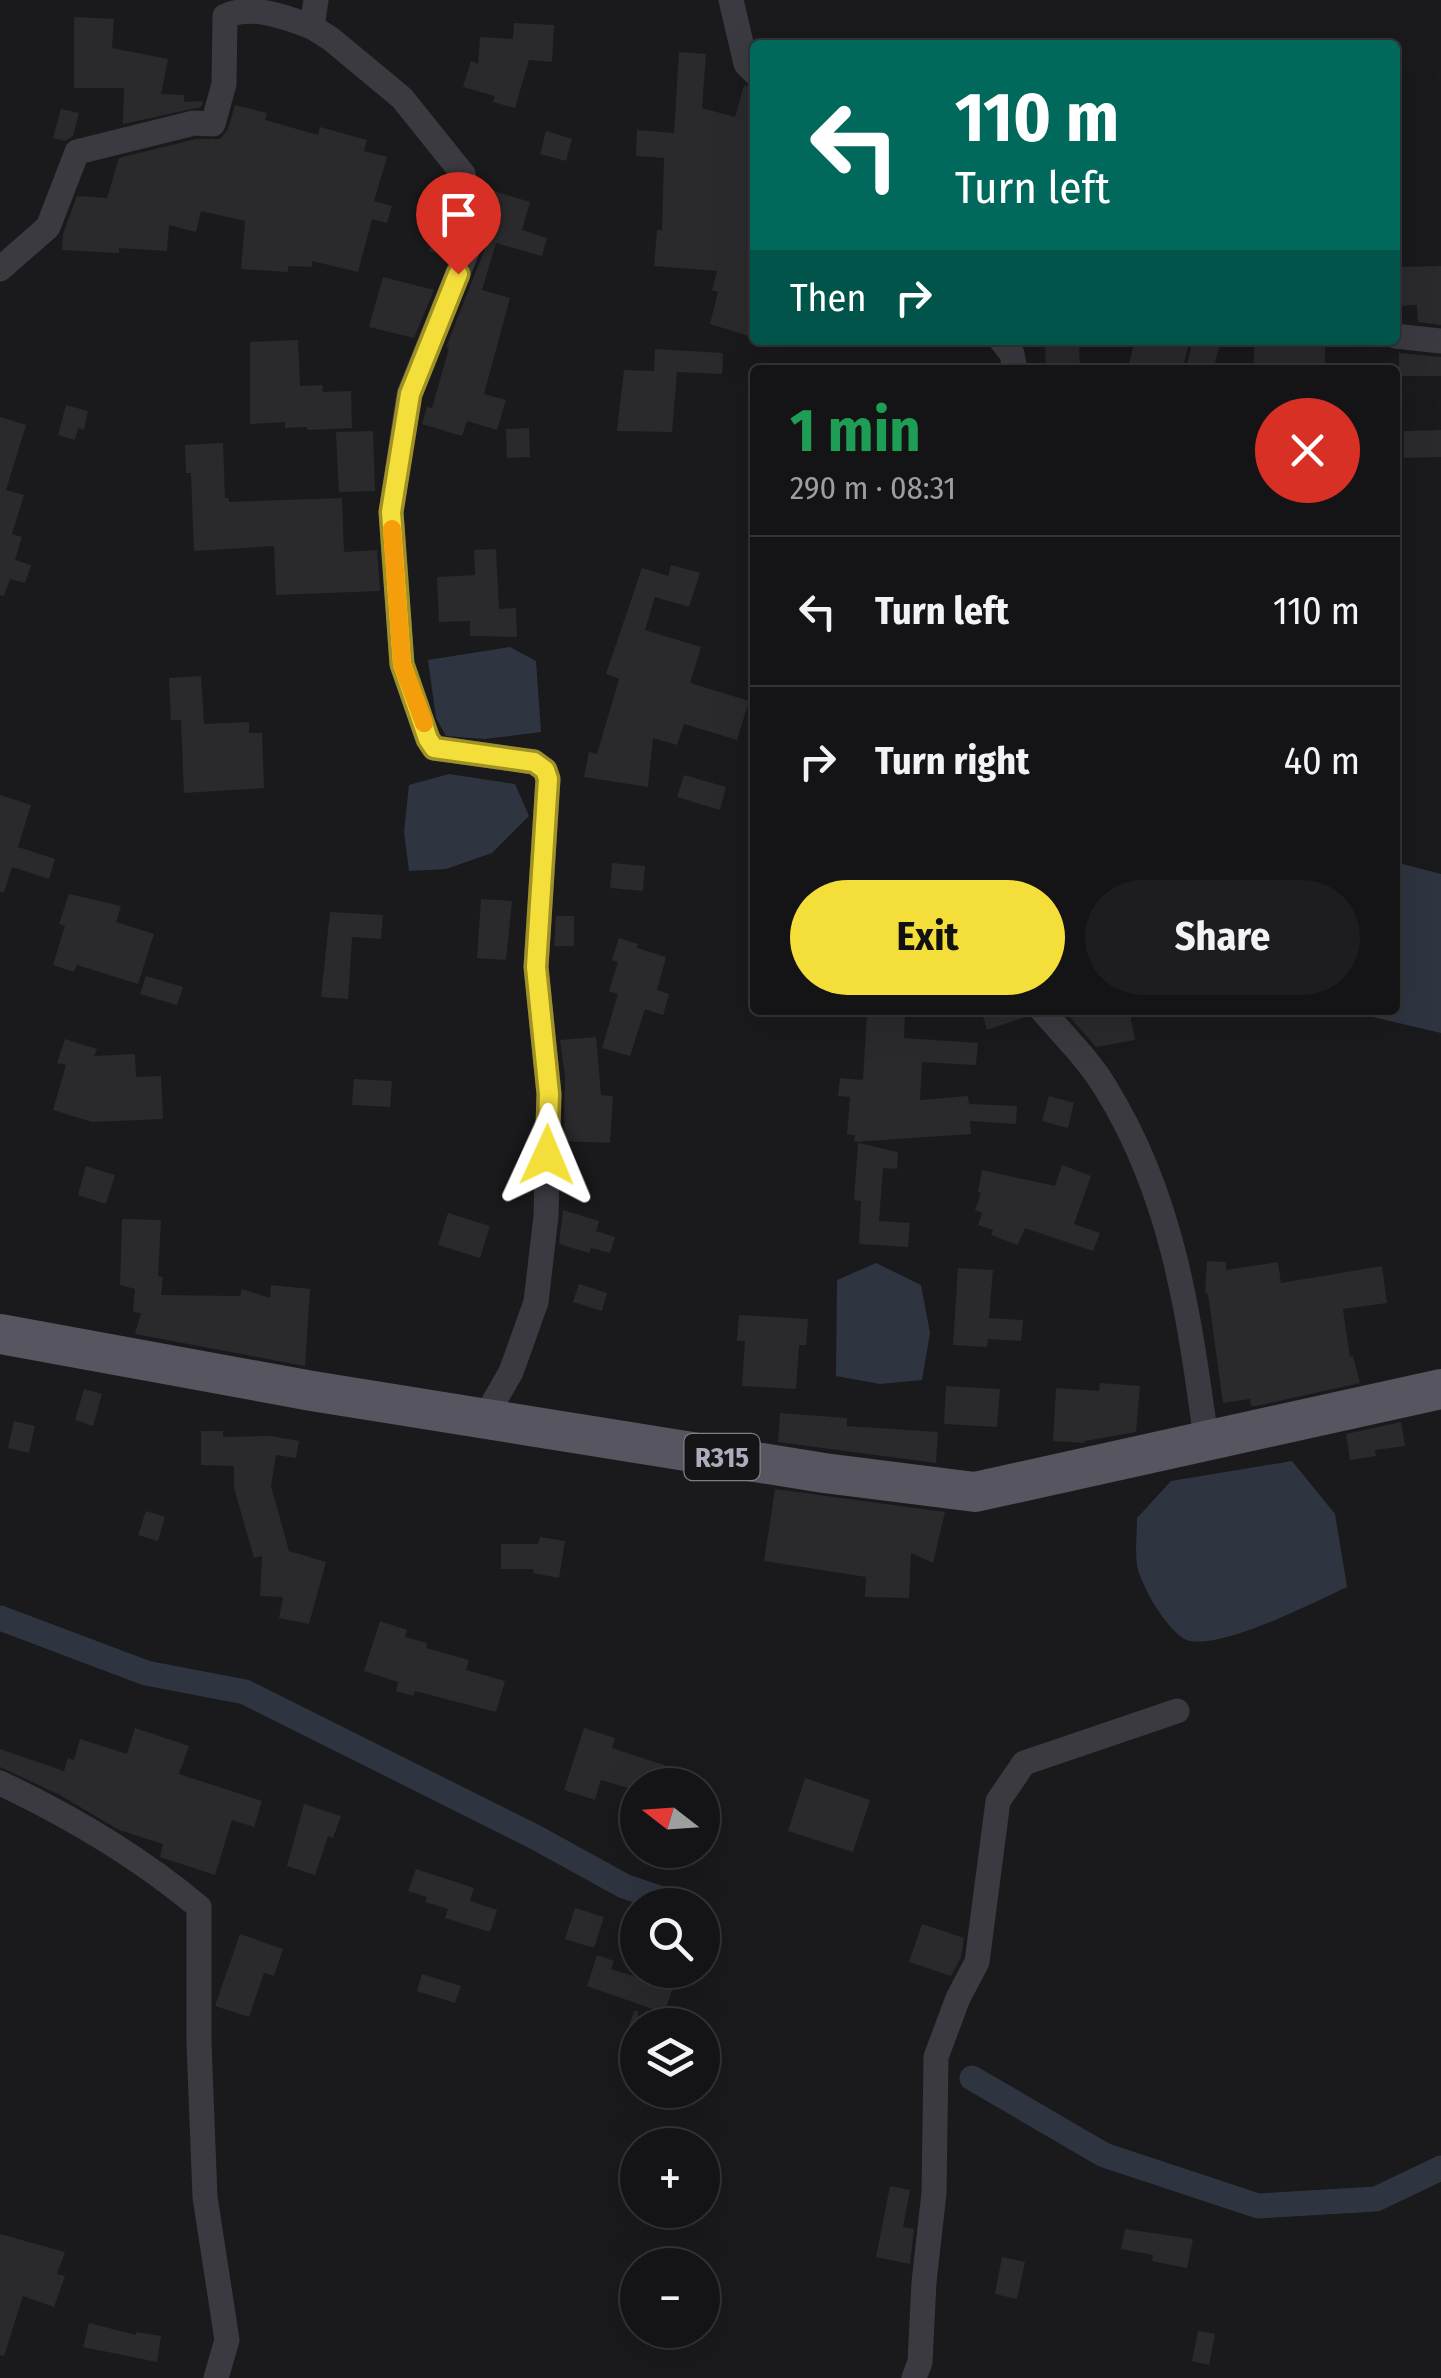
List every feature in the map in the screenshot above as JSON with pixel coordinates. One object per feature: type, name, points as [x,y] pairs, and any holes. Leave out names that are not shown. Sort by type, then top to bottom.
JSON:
[{"type":"main road","name":"R315","points":[[0,1334],[484,1419],[824,1473],[974,1492],[1441,1389]]},
{"type":"street","points":[[312,27],[316,0]]},
{"type":"street","points":[[731,0],[750,68]]},
{"type":"street","points":[[0,269],[48,226],[77,152],[194,124],[213,124],[224,84],[225,16],[238,10],[288,17],[332,38],[402,98],[463,174],[472,207],[471,241],[410,394],[391,512],[402,664],[428,739],[434,748],[534,762],[545,770],[548,779],[536,967],[549,1094],[546,1216],[536,1302],[511,1372],[484,1419]]},
{"type":"street","points":[[1400,337],[1441,341]]},
{"type":"street","points":[[1046,1015],[1104,1085],[1152,1179],[1187,1302],[1206,1439]]},
{"type":"street","points":[[914,2378],[920,2362],[934,2193],[936,2057],[976,1962],[998,1801],[1024,1762],[1177,1710]]},
{"type":"street","points":[[0,1783],[156,1872],[199,1907],[198,2044],[205,2197],[226,2340],[216,2378]]},
{"type":"shaded area","points":[[510,647],[536,661],[541,732],[485,739],[446,736],[436,718],[428,660]]},
{"type":"shaded area","points":[[449,774],[515,784],[529,816],[492,853],[446,869],[409,871],[404,832],[409,785]]},
{"type":"shaded area","points":[[1400,863],[1441,874],[1441,1033],[1364,1015],[1400,1015]]},
{"type":"shaded area","points":[[876,1263],[921,1285],[930,1333],[922,1380],[880,1384],[836,1376],[837,1280]]},
{"type":"shaded area","points":[[1292,1461],[1335,1514],[1347,1587],[1243,1632],[1202,1641],[1180,1636],[1156,1607],[1139,1573],[1137,1518],[1171,1481]]},
{"type":"building","points":[[74,17],[114,19],[112,48],[168,59],[161,94],[184,95],[184,102],[203,101],[201,107],[123,124],[124,88],[74,88]]},
{"type":"building","points":[[514,23],[554,25],[552,62],[529,60],[515,108],[493,102],[495,96],[463,87],[471,61],[478,64],[480,37],[513,39]]},
{"type":"building","points":[[679,52],[706,54],[702,108],[735,117],[744,85],[750,87],[750,336],[710,324],[718,292],[712,290],[717,271],[654,266],[657,230],[662,230],[664,158],[636,156],[637,130],[674,133]]},
{"type":"building","points":[[235,105],[267,113],[265,120],[318,135],[320,127],[367,140],[364,151],[387,157],[374,201],[392,206],[387,223],[372,219],[358,272],[312,261],[312,267],[288,266],[288,272],[241,269],[245,221],[201,211],[196,232],[169,225],[167,251],[62,250],[63,234],[77,196],[107,198],[119,158],[196,139],[220,139],[228,129]]},
{"type":"building","points":[[61,109],[79,113],[73,136],[65,141],[53,138]]},
{"type":"building","points":[[546,131],[572,139],[566,161],[540,154]]},
{"type":"building","points":[[494,191],[530,202],[522,230],[547,238],[542,256],[496,243],[482,290],[510,298],[484,394],[506,400],[497,430],[467,421],[462,436],[422,424],[427,407],[432,408],[449,348],[446,347],[486,246],[488,210]]},
{"type":"building","points":[[437,224],[455,229],[447,256],[429,251]]},
{"type":"building","points":[[1441,266],[1441,325],[1418,322],[1417,305],[1400,306],[1400,267]]},
{"type":"building","points":[[383,277],[434,290],[414,338],[369,327]]},
{"type":"building","points":[[298,340],[300,386],[322,385],[323,392],[351,391],[352,428],[307,430],[285,428],[285,422],[250,424],[250,342]]},
{"type":"building","points":[[1045,345],[1079,345],[1080,365],[1046,365]]},
{"type":"building","points":[[1134,345],[1188,347],[1183,365],[1129,364]]},
{"type":"building","points":[[1192,345],[1220,345],[1214,365],[1187,364]]},
{"type":"building","points":[[1254,345],[1325,346],[1325,365],[1254,365]]},
{"type":"building","points":[[655,349],[723,353],[722,374],[677,372],[672,432],[617,431],[624,370],[654,371]]},
{"type":"building","points":[[1399,353],[1441,357],[1441,376],[1400,376]]},
{"type":"building","points":[[66,405],[88,411],[84,430],[78,428],[75,440],[58,435]]},
{"type":"building","points":[[0,417],[26,425],[6,490],[24,495],[12,534],[22,537],[15,560],[31,565],[25,583],[10,579],[4,596],[0,595]]},
{"type":"building","points":[[529,428],[530,457],[507,458],[506,429]]},
{"type":"building","points":[[1441,430],[1441,457],[1404,458],[1404,431]]},
{"type":"building","points":[[373,431],[375,491],[339,492],[336,432]]},
{"type":"building","points":[[223,443],[225,498],[229,502],[342,498],[344,552],[377,550],[380,591],[276,595],[274,546],[194,551],[191,473],[186,473],[185,445]]},
{"type":"building","points":[[496,549],[499,609],[516,608],[517,637],[470,636],[470,621],[439,622],[437,577],[475,575],[474,550]]},
{"type":"building","points":[[671,565],[700,573],[689,607],[655,597],[645,630],[701,647],[690,683],[749,701],[737,740],[684,724],[677,745],[653,738],[648,787],[584,777],[589,752],[597,754],[619,679],[606,674],[642,568],[668,576]]},
{"type":"building","points":[[201,676],[204,724],[249,722],[249,733],[262,733],[264,788],[184,793],[181,720],[171,720],[169,678]]},
{"type":"building","points":[[684,775],[726,787],[720,810],[677,797]]},
{"type":"building","points":[[0,795],[31,805],[18,847],[55,859],[49,879],[12,867],[4,892],[0,892]]},
{"type":"building","points":[[612,863],[645,866],[643,891],[610,888]]},
{"type":"building","points":[[69,894],[121,906],[116,922],[154,934],[138,984],[77,965],[74,972],[53,965],[65,926],[59,924]]},
{"type":"building","points":[[481,899],[512,901],[506,960],[477,958]]},
{"type":"building","points":[[330,912],[383,915],[381,939],[352,937],[348,999],[321,997]]},
{"type":"building","points":[[556,916],[574,916],[574,946],[554,946]]},
{"type":"building","points":[[619,938],[666,957],[657,990],[669,994],[663,1015],[645,1009],[630,1056],[602,1048],[618,994],[609,991],[618,962],[612,960]]},
{"type":"building","points":[[146,976],[183,987],[177,1005],[140,994]]},
{"type":"building","points":[[867,1015],[905,1015],[904,1038],[978,1043],[976,1065],[922,1062],[920,1100],[968,1096],[969,1104],[1017,1106],[1016,1124],[970,1121],[971,1134],[854,1142],[855,1135],[847,1134],[850,1097],[838,1096],[840,1078],[863,1080]]},
{"type":"building","points":[[982,1015],[1028,1015],[1028,1016],[987,1030]]},
{"type":"building","points":[[1068,1015],[1130,1015],[1135,1040],[1096,1047]]},
{"type":"building","points":[[596,1037],[601,1095],[613,1096],[610,1143],[564,1141],[565,1076],[560,1040]]},
{"type":"building","points":[[65,1039],[97,1049],[94,1056],[135,1054],[136,1077],[161,1076],[163,1119],[92,1122],[53,1110],[66,1065],[57,1063]]},
{"type":"building","points":[[354,1079],[392,1081],[390,1107],[352,1105]]},
{"type":"building","points":[[1049,1096],[1074,1103],[1068,1128],[1042,1121]]},
{"type":"building","points":[[858,1143],[898,1152],[897,1169],[883,1168],[879,1221],[910,1223],[908,1247],[859,1244],[861,1201],[854,1200]]},
{"type":"building","points":[[1062,1165],[1091,1176],[1074,1224],[1100,1233],[1093,1251],[1025,1228],[1018,1245],[991,1235],[993,1230],[978,1225],[982,1213],[975,1210],[982,1170],[1055,1186]]},
{"type":"building","points":[[86,1166],[115,1175],[106,1204],[78,1195]]},
{"type":"building","points":[[563,1210],[599,1221],[596,1231],[615,1237],[610,1253],[591,1248],[589,1253],[559,1244]]},
{"type":"building","points":[[448,1213],[490,1226],[480,1258],[438,1245]]},
{"type":"building","points":[[122,1219],[161,1220],[161,1295],[240,1296],[242,1289],[270,1298],[271,1285],[310,1289],[305,1366],[135,1334],[141,1313],[133,1312],[135,1289],[120,1285]]},
{"type":"building","points":[[1207,1261],[1226,1262],[1226,1270],[1278,1262],[1281,1283],[1382,1266],[1387,1303],[1343,1309],[1350,1357],[1353,1356],[1360,1383],[1256,1406],[1251,1406],[1250,1399],[1223,1403],[1205,1293]]},
{"type":"building","points":[[958,1268],[993,1270],[989,1318],[1023,1320],[1021,1341],[988,1339],[987,1347],[953,1345]]},
{"type":"building","points":[[579,1284],[607,1293],[602,1311],[573,1302]]},
{"type":"building","points":[[739,1315],[808,1319],[806,1345],[799,1345],[796,1389],[742,1386],[745,1341],[737,1341]]},
{"type":"building","points":[[1100,1383],[1140,1386],[1136,1432],[1084,1443],[1053,1441],[1056,1388],[1099,1391]]},
{"type":"building","points":[[946,1386],[1000,1389],[997,1427],[944,1424]]},
{"type":"building","points":[[84,1389],[102,1394],[93,1426],[75,1420]]},
{"type":"building","points":[[780,1413],[847,1418],[847,1426],[938,1432],[936,1463],[778,1442]]},
{"type":"building","points":[[14,1421],[35,1426],[29,1453],[8,1448]]},
{"type":"building","points":[[1401,1422],[1405,1446],[1375,1450],[1376,1456],[1350,1460],[1346,1434]]},
{"type":"building","points":[[201,1431],[223,1431],[223,1437],[271,1436],[299,1441],[296,1458],[276,1455],[271,1486],[289,1551],[326,1562],[309,1624],[279,1618],[283,1597],[260,1596],[262,1556],[254,1558],[234,1488],[234,1466],[201,1465]]},
{"type":"building","points":[[775,1489],[945,1512],[933,1563],[911,1553],[909,1598],[865,1597],[866,1577],[764,1561]]},
{"type":"building","points":[[146,1511],[165,1517],[158,1541],[138,1535]]},
{"type":"building","points":[[540,1537],[565,1541],[559,1578],[533,1573],[534,1569],[501,1569],[501,1544],[538,1544]]},
{"type":"building","points":[[380,1621],[407,1630],[405,1637],[427,1643],[426,1648],[469,1660],[466,1670],[505,1681],[496,1712],[415,1691],[413,1696],[396,1691],[398,1682],[364,1671]]},
{"type":"building","points":[[135,1728],[189,1746],[179,1774],[262,1801],[254,1827],[232,1820],[215,1875],[160,1857],[163,1844],[119,1830],[60,1795],[0,1767],[0,1749],[64,1771],[68,1758],[74,1760],[80,1739],[127,1754]]},
{"type":"building","points":[[584,1728],[615,1738],[612,1748],[667,1766],[620,1768],[620,1786],[601,1780],[595,1800],[564,1790]]},
{"type":"building","points":[[805,1778],[870,1800],[853,1852],[788,1831]]},
{"type":"building","points":[[304,1804],[341,1816],[333,1838],[328,1836],[315,1875],[287,1866]]},
{"type":"building","points":[[416,1869],[474,1888],[470,1901],[497,1910],[490,1932],[445,1918],[448,1909],[425,1902],[427,1897],[408,1891]]},
{"type":"building","points":[[575,1908],[604,1917],[594,1948],[565,1939]]},
{"type":"building","points":[[922,1924],[964,1938],[961,1957],[951,1976],[909,1962]]},
{"type":"building","points":[[240,1934],[283,1949],[274,1976],[264,1973],[249,2017],[215,2006]]},
{"type":"building","points":[[597,1955],[614,1961],[611,1969],[620,1972],[620,1988],[673,1988],[666,2008],[650,2008],[587,1986]]},
{"type":"building","points":[[422,1974],[461,1986],[455,2003],[417,1991]]},
{"type":"building","points":[[890,2186],[910,2190],[903,2227],[914,2229],[910,2264],[876,2257]]},
{"type":"building","points":[[1125,2229],[1193,2239],[1187,2268],[1152,2261],[1153,2255],[1121,2249]]},
{"type":"building","points":[[0,2234],[65,2252],[57,2274],[65,2276],[54,2307],[23,2296],[4,2356],[0,2355]]},
{"type":"building","points":[[1002,2257],[1025,2262],[1017,2299],[995,2294]]},
{"type":"building","points":[[89,2323],[136,2335],[161,2336],[157,2362],[83,2347]]},
{"type":"building","points":[[1198,2331],[1215,2334],[1209,2365],[1192,2361]]},
{"type":"waterway","points":[[0,1618],[146,1673],[245,1692],[630,1888]]},
{"type":"waterway","points":[[972,2078],[1104,2155],[1258,2206],[1376,2199],[1441,2168]]},
{"type":"slow traffic","points":[[392,529],[402,664],[424,723]]},
{"type":"route","points":[[458,274],[410,394],[391,512],[402,664],[434,748],[534,762],[545,770],[548,779],[536,967],[549,1094],[547,1155]]}]
